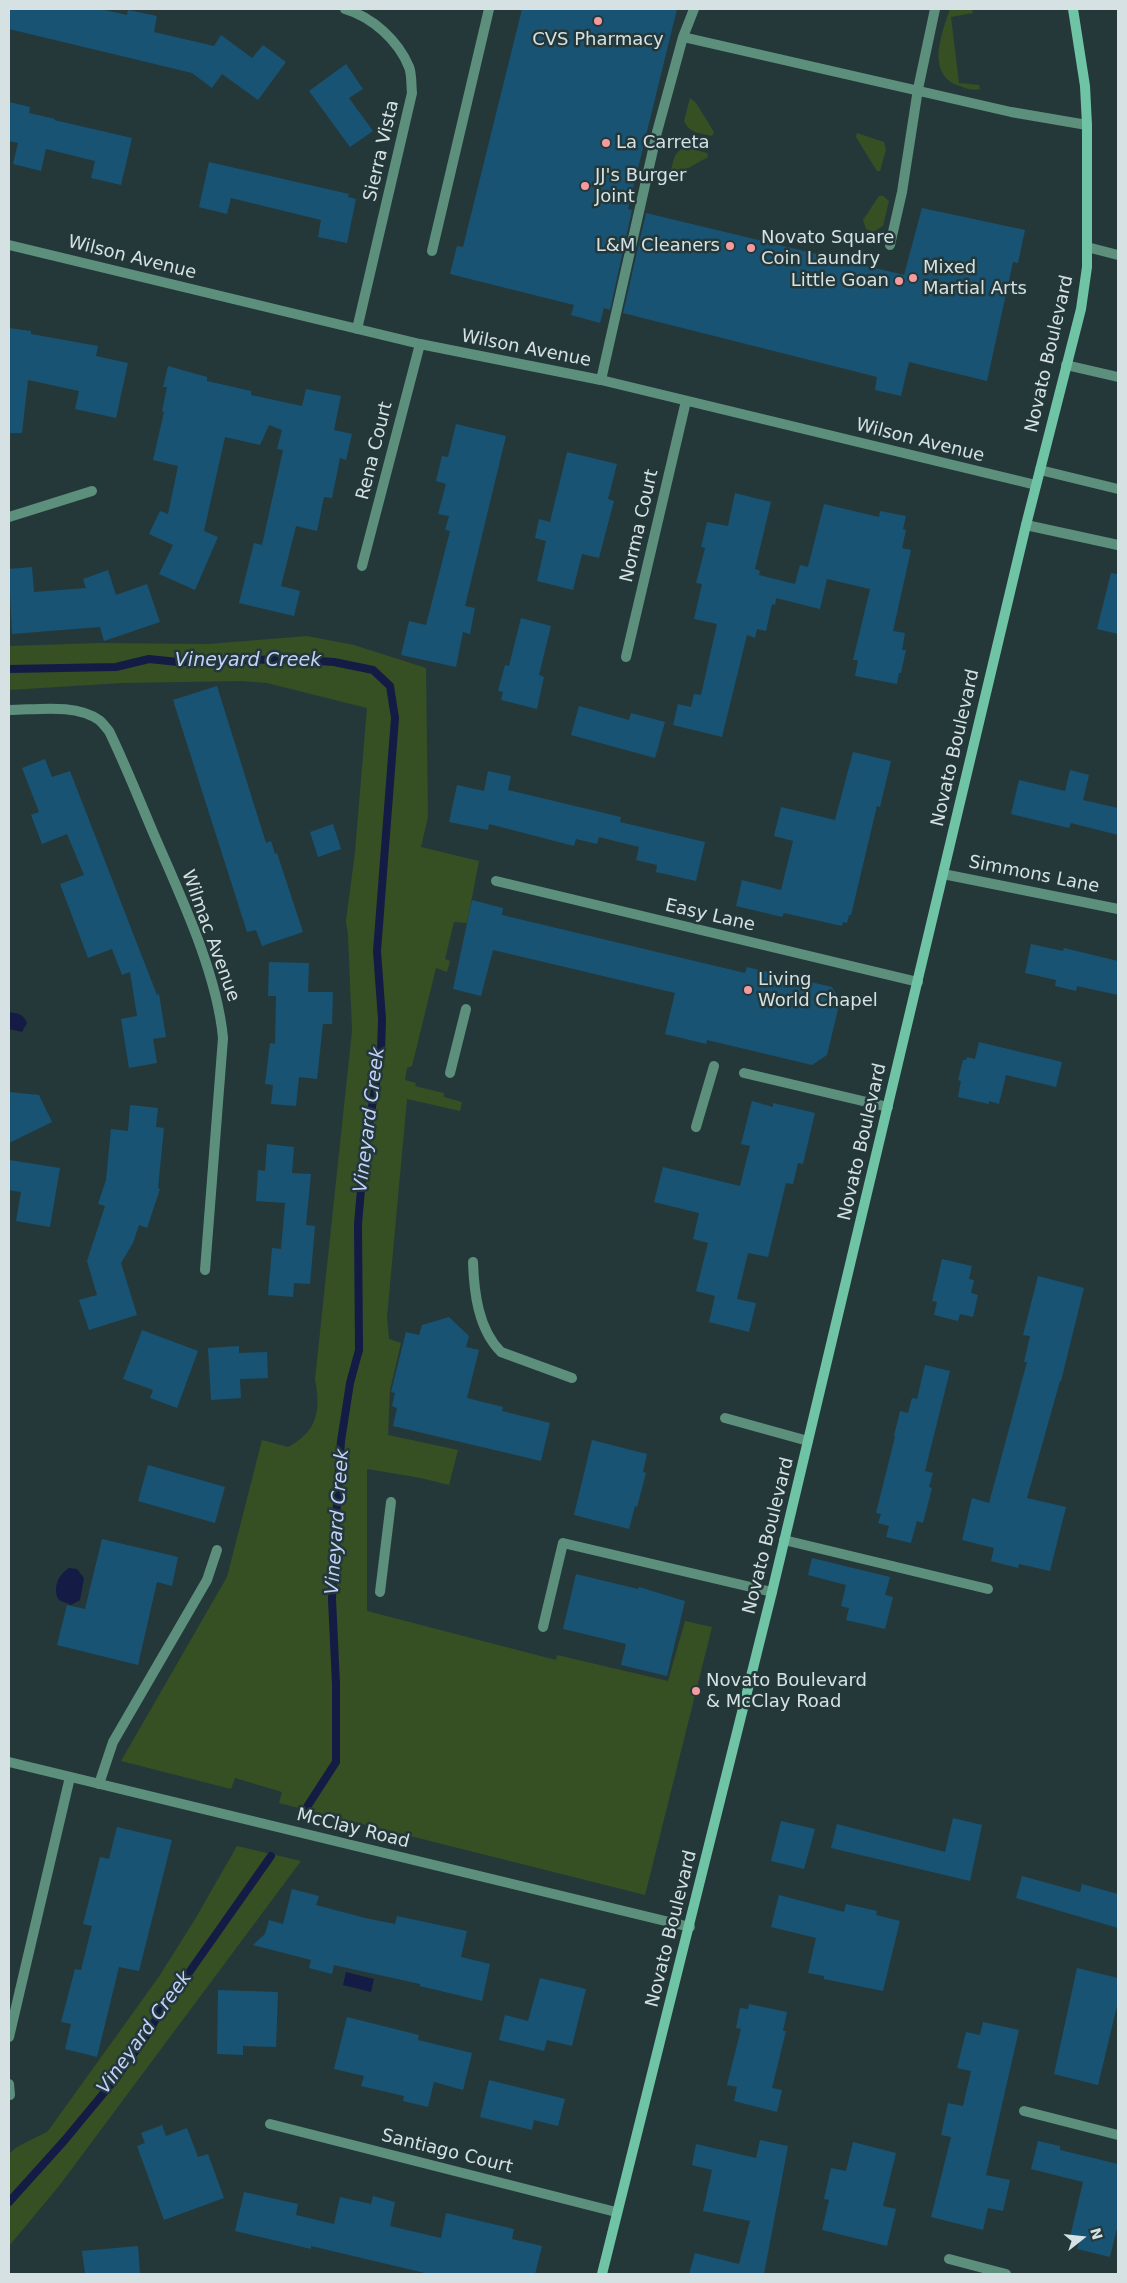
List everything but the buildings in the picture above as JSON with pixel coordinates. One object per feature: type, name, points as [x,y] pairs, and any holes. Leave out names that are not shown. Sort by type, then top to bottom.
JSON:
[{"type":"main road","name":"Novato Boulevard","points":[[602,2274],[772,1592],[1026,525],[1081,309],[1087,267],[1087,126],[1085,86],[1073,9]]},
{"type":"street","name":"Sierra Vista","points":[[344,9],[359,13],[386,33],[400,50],[410,68],[412,94],[357,329]]},
{"type":"street","points":[[432,251],[489,9]]},
{"type":"street","points":[[601,380],[657,132],[683,37],[694,9]]},
{"type":"street","points":[[890,245],[902,192],[918,89],[935,9]]},
{"type":"street","points":[[683,37],[918,89],[1011,112],[1087,126]]},
{"type":"street","name":"Wilson Avenue","points":[[9,245],[420,344],[601,380],[1036,485]]},
{"type":"street","points":[[1087,247],[1118,256]]},
{"type":"street","name":"Rena Court","points":[[362,566],[420,344]]},
{"type":"street","points":[[1066,366],[1118,377]]},
{"type":"street","name":"Norma Court","points":[[626,657],[686,401]]},
{"type":"street","points":[[1040,470],[1118,489]]},
{"type":"street","points":[[9,517],[92,490]]},
{"type":"street","points":[[1026,525],[1118,545]]},
{"type":"street","name":"Wilmac Avenue","points":[[9,710],[64,710],[82,713],[98,720],[109,732],[177,886],[214,987],[221,1011],[224,1038],[205,1270]]},
{"type":"street","name":"Simmons Lane","points":[[943,874],[1118,909]]},
{"type":"street","name":"Easy Lane","points":[[496,881],[918,982]]},
{"type":"street","points":[[450,1073],[466,1010]]},
{"type":"street","points":[[696,1127],[714,1066]]},
{"type":"street","points":[[744,1073],[888,1107]]},
{"type":"street","points":[[474,1262],[474,1285],[478,1306],[493,1343],[501,1352],[572,1378]]},
{"type":"street","points":[[726,1418],[808,1440]]},
{"type":"street","points":[[380,1592],[391,1502]]},
{"type":"street","points":[[784,1540],[988,1589]]},
{"type":"street","points":[[543,1627],[563,1543],[772,1592]]},
{"type":"street","points":[[99,1784],[113,1742],[207,1580],[217,1550]]},
{"type":"street","name":"McClay Road","points":[[9,1762],[690,1927]]},
{"type":"street","points":[[9,2037],[70,1777]]},
{"type":"street","points":[[9,2084],[10,2095]]},
{"type":"street","points":[[1024,2111],[1118,2134]]},
{"type":"street","name":"Santiago Court","points":[[270,2124],[616,2212]]},
{"type":"street","points":[[949,2259],[1006,2274]]},
{"type":"green space","points":[[950,9],[972,9],[973,13],[951,17],[959,83],[979,85],[980,89],[971,89],[957,85],[947,79],[942,71],[939,62],[939,51],[943,29]]},
{"type":"green space","points":[[690,98],[696,103],[714,132],[712,136],[695,132],[686,125],[684,121]]},
{"type":"green space","points":[[857,133],[884,142],[886,150],[880,171],[877,171],[856,137]]},
{"type":"green space","points":[[686,147],[707,153],[708,157],[672,177],[670,175],[674,158],[678,151]]},
{"type":"green space","points":[[879,196],[883,196],[889,201],[883,226],[873,232],[866,229],[863,220]]},
{"type":"green space","points":[[307,636],[354,645],[426,668],[428,817],[421,847],[479,861],[467,923],[454,922],[445,959],[450,961],[447,972],[436,968],[412,1066],[407,1068],[405,1080],[416,1083],[415,1086],[444,1093],[444,1097],[462,1102],[460,1111],[407,1099],[387,1317],[389,1339],[401,1343],[390,1390],[388,1435],[458,1450],[449,1485],[421,1478],[367,1469],[367,1611],[556,1660],[557,1655],[668,1681],[685,1621],[712,1627],[645,1895],[279,1803],[282,1792],[235,1778],[231,1789],[121,1761],[227,1577],[262,1440],[288,1447],[306,1434],[315,1419],[318,1400],[315,1379],[352,1031],[346,921],[355,852],[367,708],[267,683],[241,681],[122,683],[9,690],[9,646],[100,643],[208,644]]},
{"type":"green space","points":[[237,1846],[301,1861],[59,2186],[9,2246],[9,2154],[22,2144],[48,2131],[158,1978],[194,1921]]},
{"type":"water","points":[[9,1012],[20,1014],[26,1020],[27,1023],[22,1032],[9,1029]]},
{"type":"water","points":[[69,1568],[77,1569],[84,1578],[80,1600],[71,1605],[59,1600],[56,1591],[59,1578]]},
{"type":"water","points":[[346,1972],[374,1979],[371,1992],[343,1985]]},
{"type":"waterway","name":"Vineyard Creek","points":[[9,669],[116,667],[149,659],[178,662],[289,659],[334,662],[373,670],[390,686],[395,718],[377,951],[382,1019],[381,1052],[364,1155],[358,1224],[359,1350],[350,1383],[341,1441],[332,1599],[336,1684],[336,1762],[303,1813]]},
{"type":"waterway","name":"Vineyard Creek","points":[[9,2202],[64,2141],[117,2077],[147,2035],[171,1992],[188,1974],[271,1856]]},
{"type":"place","name":"CVS Pharmacy","points":[[598,21]]},
{"type":"place","name":"La Carreta","points":[[606,143]]},
{"type":"place","name":"JJ's Burger Joint","points":[[585,186]]},
{"type":"place","name":"L&M Cleaners","points":[[730,246]]},
{"type":"place","name":"Novato Square Coin Laundry","points":[[751,248]]},
{"type":"place","name":"Mixed Martial Arts","points":[[913,278]]},
{"type":"place","name":"Little Goan","points":[[899,281]]},
{"type":"place","name":"Living World Chapel","points":[[748,990]]},
{"type":"place","name":"Novato Boulevard & McClay Road","points":[[696,1691]]}]
